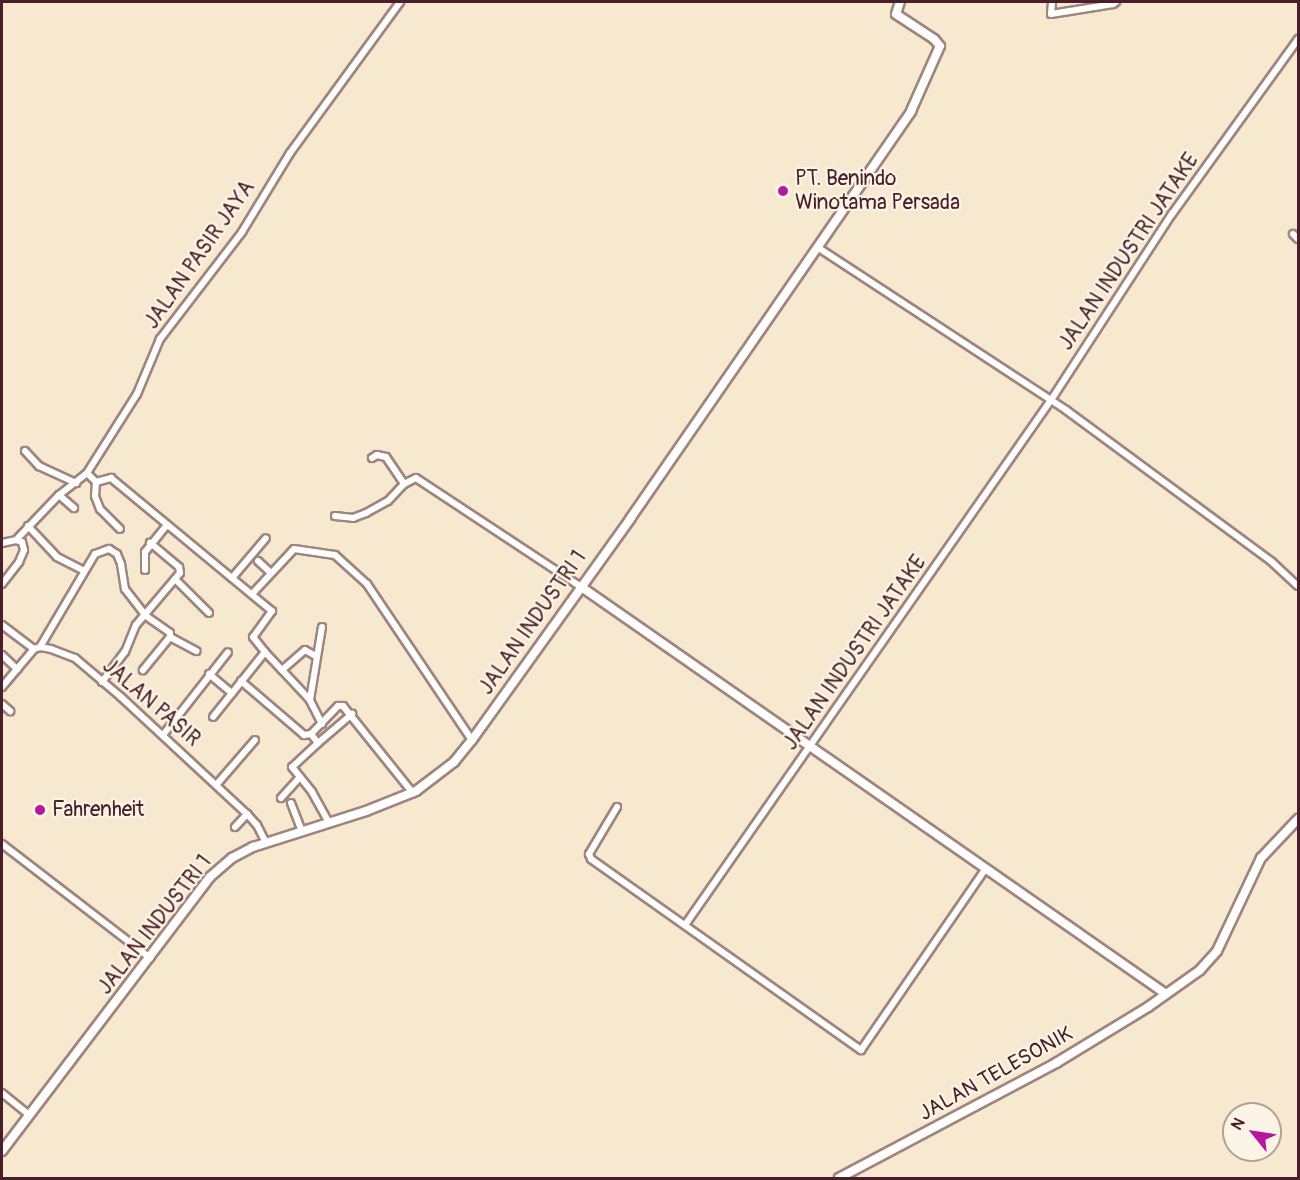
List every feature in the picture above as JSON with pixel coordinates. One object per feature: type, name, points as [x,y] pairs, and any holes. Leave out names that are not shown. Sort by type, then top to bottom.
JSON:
[{"type":"street","name":"JALAN PASIR JAYA","points":[[16,540],[59,495],[87,473],[137,394],[160,339],[242,232],[290,153],[400,2]]},
{"type":"street","name":"JALAN INDUSTRI 1","points":[[2,1151],[210,877],[231,858],[266,843],[413,793],[454,762],[472,740],[628,522],[911,111],[939,51],[939,43],[896,14],[895,10],[900,2]]},
{"type":"street","points":[[1052,2],[1051,14],[1116,2]]},
{"type":"street","name":"JALAN INDUSTRI JATAKE","points":[[685,925],[1052,400],[1172,214],[1299,39]]},
{"type":"street","points":[[817,247],[1052,400],[1272,562],[1299,586]]},
{"type":"street","points":[[25,451],[39,466],[76,483]]},
{"type":"street","points":[[372,458],[377,455],[386,457],[404,484]]},
{"type":"street","points":[[87,473],[96,482],[96,503],[120,529]]},
{"type":"street","points":[[96,482],[111,478],[195,549],[253,593],[272,612],[253,637],[310,700],[322,724]]},
{"type":"street","points":[[335,516],[353,518],[366,513],[388,501],[404,484],[416,478],[421,480],[580,586],[1166,994]]},
{"type":"street","points":[[59,495],[74,508]]},
{"type":"street","points":[[145,570],[145,552],[150,543],[167,525]]},
{"type":"street","points":[[27,526],[57,557],[84,571]]},
{"type":"street","points":[[232,578],[266,537]]},
{"type":"street","points":[[2,543],[16,540],[22,542],[24,550],[19,562],[2,584]]},
{"type":"street","points":[[102,681],[125,652],[133,629],[180,573],[179,567],[150,543]]},
{"type":"street","points":[[2,687],[37,648],[95,554],[103,549],[110,549],[117,554],[125,589],[146,616],[170,633],[170,637],[196,651]]},
{"type":"street","points":[[253,593],[270,572],[294,549],[335,555],[367,584],[472,740]]},
{"type":"street","points":[[258,561],[270,572]]},
{"type":"street","points":[[175,579],[209,613]]},
{"type":"street","name":"JALAN PASIR","points":[[2,625],[37,648],[75,658],[248,814],[266,843]]},
{"type":"street","points":[[310,700],[322,627]]},
{"type":"street","points":[[143,670],[170,637]]},
{"type":"street","points":[[282,670],[305,650],[316,656]]},
{"type":"street","points":[[163,735],[228,652]]},
{"type":"street","points":[[213,717],[265,652]]},
{"type":"street","points":[[2,655],[17,669]]},
{"type":"street","points":[[209,674],[232,693]]},
{"type":"street","points":[[2,675],[7,681]]},
{"type":"street","points":[[241,681],[304,735],[311,734],[338,706],[343,706],[413,793]]},
{"type":"street","points":[[2,704],[10,711]]},
{"type":"street","points":[[329,823],[292,767],[351,714]]},
{"type":"street","points":[[311,734],[318,743]]},
{"type":"street","points":[[217,784],[255,740]]},
{"type":"street","points":[[280,798],[300,777]]},
{"type":"street","points":[[291,803],[302,832]]},
{"type":"street","points":[[617,807],[589,854],[590,858],[861,1050],[986,868]]},
{"type":"street","points":[[235,827],[248,814]]},
{"type":"street","name":"JALAN TELESONIK","points":[[839,1179],[1056,1064],[1166,994],[1209,962],[1256,866],[1299,819]]},
{"type":"street","points":[[2,844],[150,958]]},
{"type":"street","points":[[2,1093],[29,1115]]},
{"type":"place","name":"PT. Benindo Winotama Persada","points":[[783,191]]},
{"type":"place","name":"Fahrenheit","points":[[40,810]]}]
